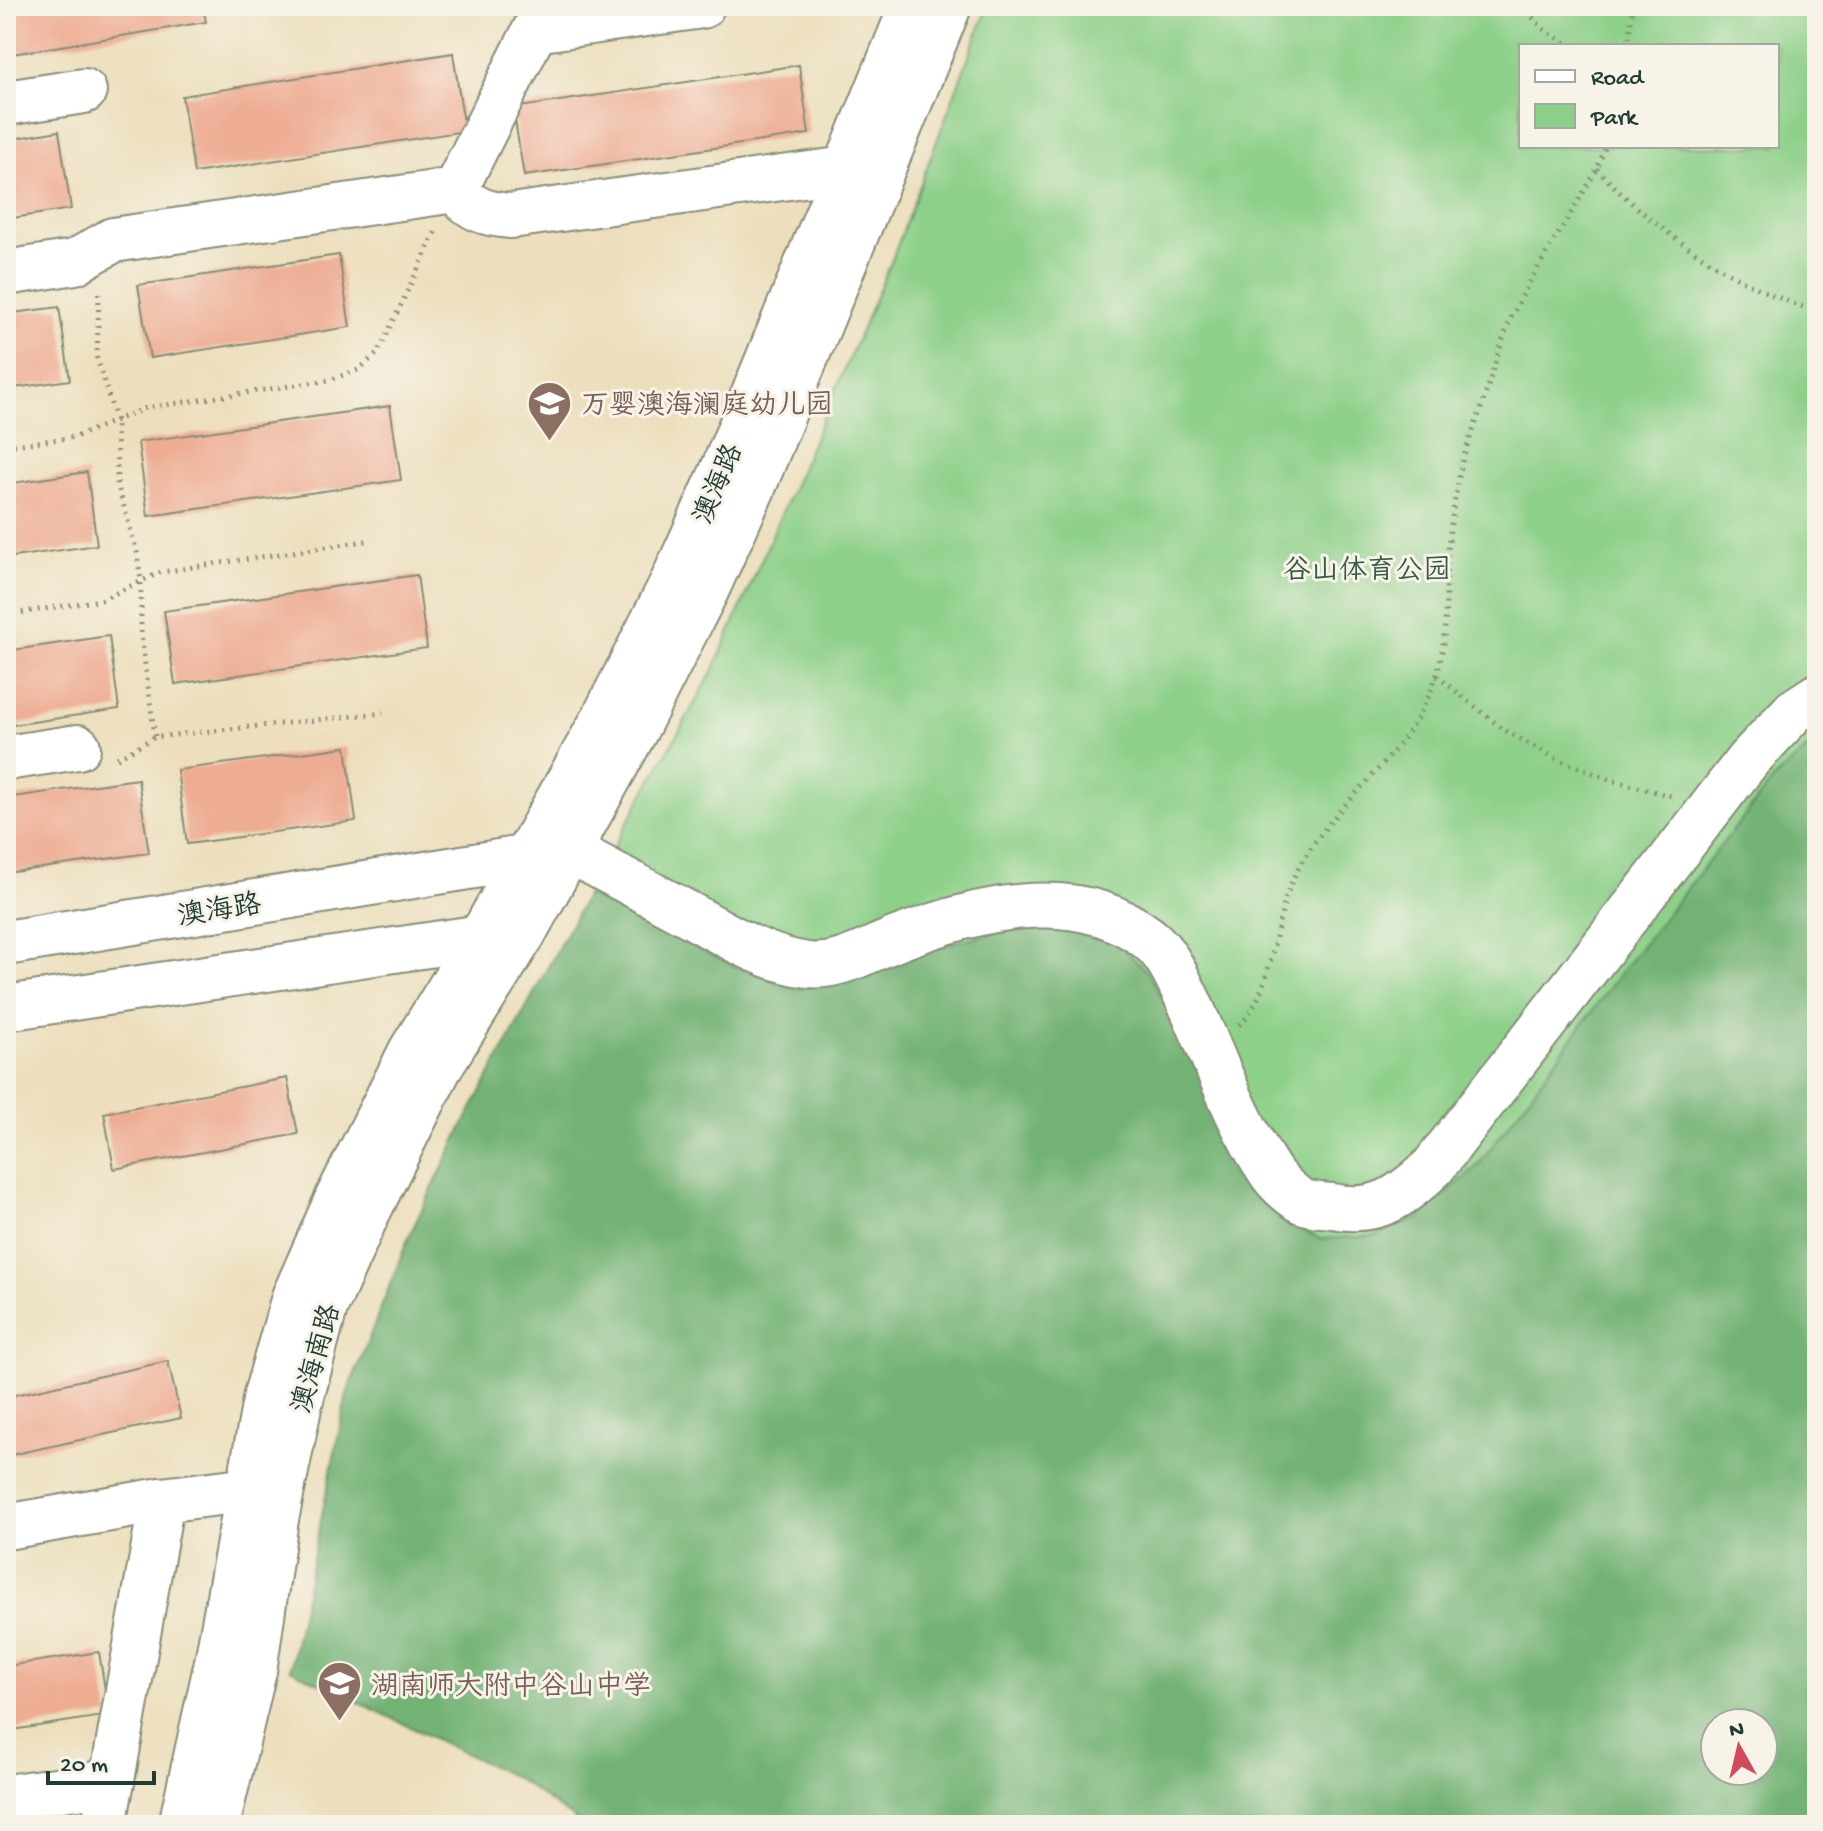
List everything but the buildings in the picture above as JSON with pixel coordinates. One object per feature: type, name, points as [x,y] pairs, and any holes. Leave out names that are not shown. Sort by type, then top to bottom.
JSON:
[{"type":"main road","points":[[455,190],[541,18],[702,6]]},
{"type":"main road","name":"澳海路","points":[[481,937],[604,718],[673,581],[728,458],[912,6]]},
{"type":"main road","name":"澳海路","points":[[525,931],[634,733],[730,540],[949,6]]},
{"type":"main road","points":[[6,103],[84,91]]},
{"type":"main road","points":[[455,190],[467,204],[485,214],[511,216],[846,169]]},
{"type":"main road","points":[[6,273],[75,262],[113,240],[455,190]]},
{"type":"main road","points":[[569,850],[743,944],[810,966],[845,960],[937,924],[975,913],[1018,906],[1066,906],[1115,920],[1150,939],[1173,968],[1252,1141],[1272,1176],[1303,1201],[1341,1208],[1373,1208],[1404,1194],[1433,1167],[1748,760],[1794,711],[1817,696]]},
{"type":"main road","points":[[6,758],[94,754]]},
{"type":"main road","name":"澳海路","points":[[6,943],[569,850]]},
{"type":"main road","points":[[6,1008],[525,931]]},
{"type":"main road","name":"澳海南路","points":[[181,1825],[217,1662],[265,1488],[300,1403],[325,1308],[367,1214],[441,1065],[525,931]]},
{"type":"main road","name":"澳海南路","points":[[217,1825],[254,1671],[265,1488],[266,1395],[294,1297],[338,1197],[411,1051],[481,937]]},
{"type":"main road","points":[[6,1527],[162,1500],[265,1488]]},
{"type":"main road","points":[[104,1825],[162,1500]]},
{"type":"main road","points":[[6,1797],[112,1782]]},
{"type":"path","points":[[1521,6],[1545,30],[1568,44]]},
{"type":"path","points":[[1628,44],[1633,6]]},
{"type":"path","points":[[1207,1043],[1232,1031],[1251,1014],[1264,983],[1280,916],[1293,878],[1315,842],[1388,759],[1419,716],[1437,676],[1446,617],[1450,535],[1461,468],[1516,308],[1597,169],[1605,148]]},
{"type":"path","points":[[1597,169],[1626,201],[1663,230],[1728,271],[1786,302],[1817,311]]},
{"type":"path","points":[[6,446],[75,437],[146,408],[329,380],[358,370],[378,353],[455,190]]},
{"type":"path","points":[[98,248],[97,358],[116,421],[117,483],[137,552],[141,581],[141,635],[155,737]]},
{"type":"path","points":[[6,615],[101,600],[161,572],[372,540]]},
{"type":"path","points":[[1437,676],[1504,730],[1555,758],[1611,780],[1665,796],[1718,799]]},
{"type":"path","points":[[94,754],[155,737],[383,713]]},
{"type":"green space","name":"谷山体育公园","points":[[988,6],[1817,6],[1817,739],[1773,780],[1622,971],[1476,1168],[1417,1219],[1374,1236],[1320,1239],[1277,1216],[1242,1159],[1182,1034],[1149,974],[1112,937],[946,945],[860,975],[797,989],[732,965],[587,894],[713,671],[891,262]]},
{"type":"green space","points":[[1817,739],[1817,1825],[583,1825],[516,1778],[290,1669],[347,1394],[410,1234],[465,1122],[587,894],[732,965],[797,989],[860,975],[946,945],[1012,929],[1066,927],[1112,937],[1149,974],[1182,1034],[1242,1159],[1277,1216],[1320,1239],[1374,1236],[1417,1219],[1476,1168],[1622,971],[1773,780]]},
{"type":"place","name":"万婴澳海澜庭幼儿园","points":[[550,442]]},
{"type":"place","name":"湖南师大附中谷山中学","points":[[340,1723]]}]
